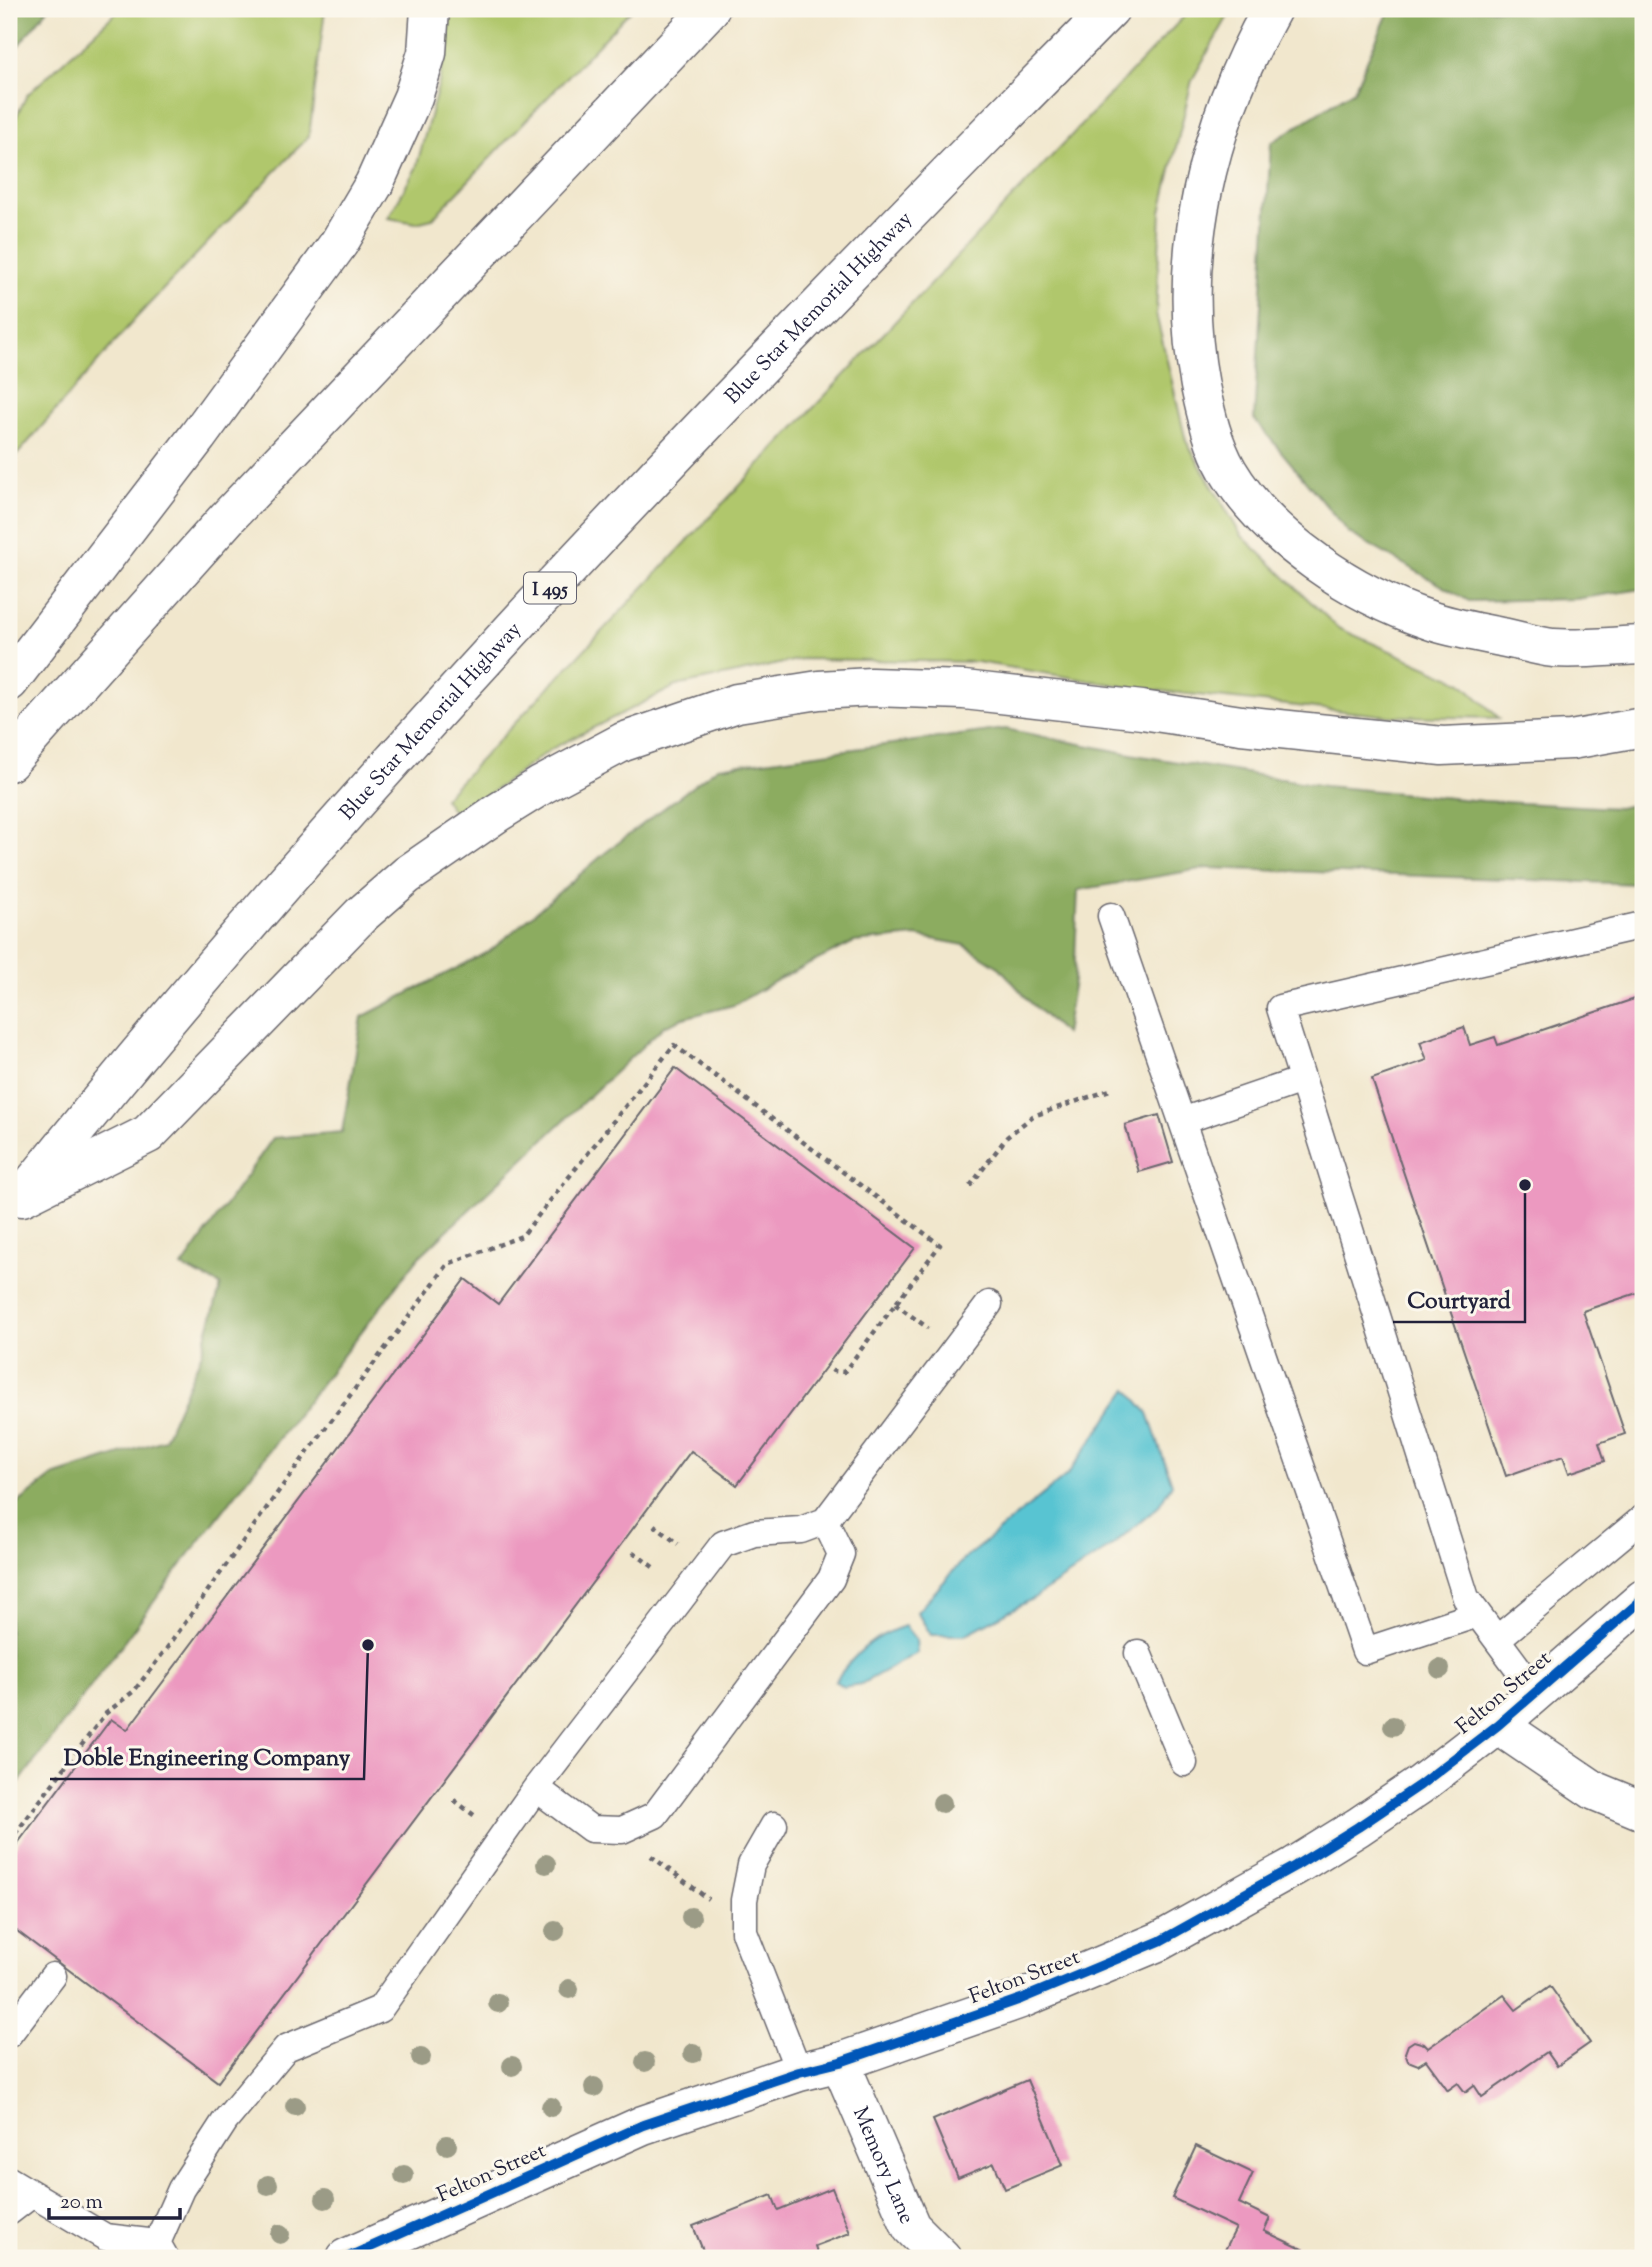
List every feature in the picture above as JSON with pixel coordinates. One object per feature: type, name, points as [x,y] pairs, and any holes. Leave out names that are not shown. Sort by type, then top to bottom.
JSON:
[{"type":"main road","points":[[9,682],[198,436],[339,243],[374,184],[413,97],[427,53],[430,9]]},
{"type":"main road","points":[[9,762],[228,517],[710,9]]},
{"type":"main road","name":"Blue Star Memorial Highway","points":[[15,1206],[214,962],[453,692],[719,408],[1110,9]]},
{"type":"main road","points":[[1272,9],[1251,46],[1224,109],[1206,171],[1195,235],[1191,300],[1195,359],[1206,418],[1228,470],[1258,512],[1298,548],[1341,578],[1384,602],[1430,621],[1554,648],[1643,645]]},
{"type":"main road","points":[[15,1206],[148,1134],[360,915],[407,875],[542,785],[623,742],[737,703],[819,690],[871,687],[964,690],[1142,710],[1241,725],[1442,746],[1572,740],[1643,727]]},
{"type":"main road","name":"Felton Street","points":[[346,2258],[643,2124],[799,2072],[840,2062],[1021,1999],[1160,1941],[1358,1827],[1420,1785],[1498,1725],[1643,1599]]},
{"type":"main road","points":[[1498,1725],[1595,1791],[1643,1811]]},
{"type":"main road","name":"Memory Lane","points":[[840,2062],[911,2227],[942,2258]]},
{"type":"lane","points":[[1111,916],[1365,1651],[1478,1614]]},
{"type":"lane","points":[[1535,1691],[1466,1598],[1280,1008],[1643,925]]},
{"type":"lane","points":[[1182,1121],[1303,1080]]},
{"type":"lane","points":[[9,2180],[105,2237],[162,2251],[181,2189],[225,2122],[286,2048],[380,2009],[536,1788],[723,1544],[754,1533],[801,1530],[825,1521],[989,1304]]},
{"type":"lane","points":[[1497,1639],[1643,1518]]},
{"type":"lane","points":[[536,1788],[590,1829],[622,1830],[655,1815],[831,1579],[841,1554],[825,1521]]},
{"type":"lane","points":[[1138,1653],[1184,1763]]},
{"type":"lane","points":[[774,1825],[751,1865],[744,1900],[744,1931],[799,2072]]},
{"type":"lane","points":[[9,2034],[53,1976]]},
{"type":"lane","points":[[9,2212],[31,2195]]},
{"type":"path","points":[[9,1842],[106,1714],[134,1691],[163,1653],[278,1492],[448,1264],[522,1236],[674,1045],[940,1245],[844,1372],[833,1371],[826,1366]]},
{"type":"path","points":[[970,1186],[1007,1137],[1032,1116],[1113,1089]]},
{"type":"path","points":[[652,1856],[715,1904]]},
{"type":"green space","points":[[9,9],[48,9],[9,57]]},
{"type":"green space","points":[[120,9],[325,9],[309,136],[135,319],[9,464],[9,131],[27,95]]},
{"type":"green space","points":[[452,9],[632,9],[432,219],[416,223],[388,218],[416,168],[439,83]]},
{"type":"green space","points":[[1191,9],[1232,9],[1192,80],[1161,212],[1156,314],[1186,441],[1241,535],[1338,628],[1461,682],[1499,718],[1388,716],[1134,688],[977,662],[802,659],[676,686],[553,748],[457,817],[444,798]]},
{"type":"green space","points":[[1390,9],[1643,9],[1643,589],[1576,599],[1469,601],[1349,533],[1254,419],[1271,143],[1354,90]]},
{"type":"green space","points":[[1005,729],[1141,756],[1325,786],[1483,801],[1618,808],[1643,803],[1643,882],[1637,884],[1207,868],[1078,890],[1074,981],[1065,1034],[1030,1002],[1000,968],[964,945],[916,936],[854,942],[734,1005],[683,1018],[664,1026],[419,1257],[185,1560],[9,1796],[9,1510],[53,1476],[164,1440],[200,1358],[221,1285],[182,1267],[273,1138],[342,1132],[362,1017],[490,951],[605,853],[718,767]]},
{"type":"water","points":[[1128,1389],[1148,1413],[1172,1484],[1158,1507],[1109,1548],[1034,1598],[965,1635],[931,1635],[917,1612],[963,1560],[1068,1474]]},
{"type":"water","points":[[905,1626],[916,1640],[917,1653],[861,1684],[843,1687],[835,1681],[865,1647],[883,1635]]},
{"type":"building","points":[[1643,996],[1643,1291],[1583,1311],[1625,1434],[1599,1443],[1605,1461],[1569,1473],[1563,1456],[1506,1476],[1372,1079],[1427,1060],[1420,1042],[1464,1027],[1470,1045],[1495,1037],[1498,1045]]},
{"type":"building","points":[[675,1068],[915,1248],[737,1485],[691,1451],[218,2082],[9,1925],[9,1855],[111,1719],[127,1730],[465,1279],[498,1304]]},
{"type":"building","points":[[1159,1115],[1173,1162],[1139,1172],[1125,1125]]},
{"type":"building","points":[[1550,1986],[1590,2043],[1557,2066],[1547,2052],[1482,2097],[1474,2085],[1465,2092],[1458,2083],[1448,2090],[1426,2060],[1418,2065],[1408,2061],[1405,2053],[1408,2045],[1414,2041],[1428,2048],[1504,1995],[1516,2010]]},
{"type":"building","points":[[1027,2080],[1063,2165],[1005,2189],[994,2163],[958,2178],[933,2120]]},
{"type":"building","points":[[1196,2146],[1253,2173],[1239,2203],[1270,2218],[1264,2231],[1321,2258],[1221,2258],[1236,2228],[1172,2198]]},
{"type":"building","points":[[832,2188],[850,2233],[815,2246],[818,2255],[809,2258],[706,2258],[693,2226],[772,2195],[778,2210]]},
{"type":"cycle path","points":[[346,2258],[643,2125],[799,2072],[840,2062],[1021,1999],[1160,1941],[1295,1866],[1420,1785],[1498,1725],[1643,1599]]},
{"type":"place","name":"Courtyard","points":[[1525,1185]]},
{"type":"place","name":"Doble Engineering Company","points":[[368,1645]]}]
